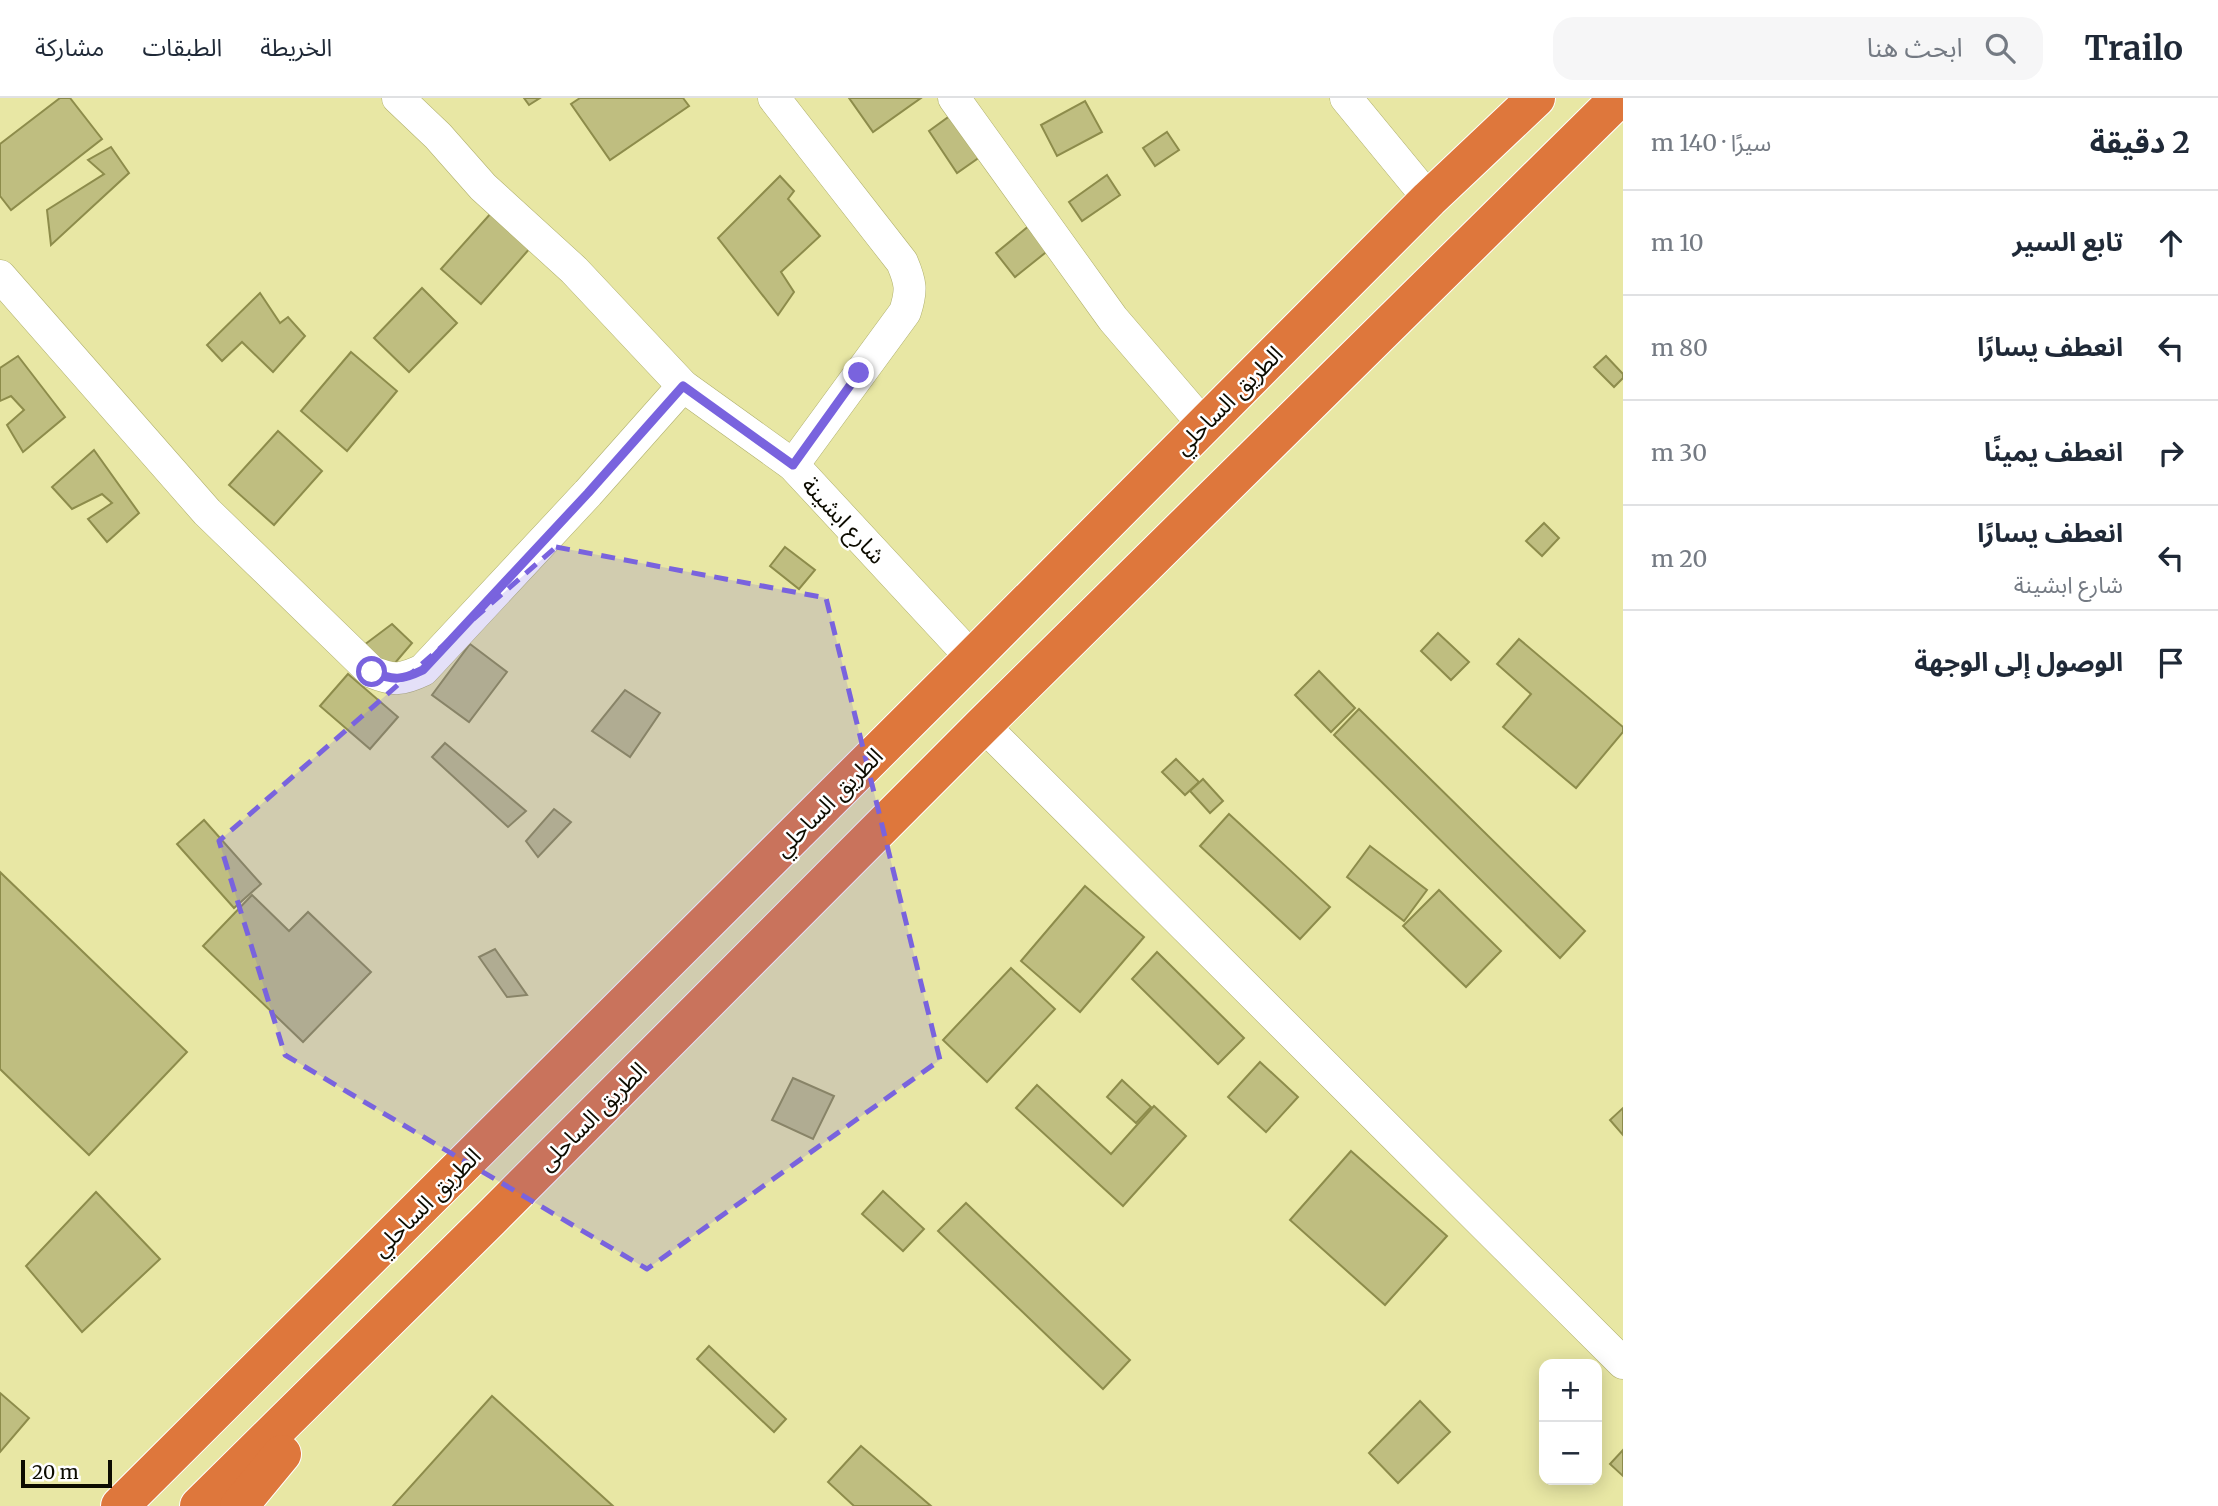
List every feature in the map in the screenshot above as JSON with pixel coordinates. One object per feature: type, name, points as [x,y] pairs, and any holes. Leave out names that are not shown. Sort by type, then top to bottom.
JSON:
[{"type":"highway","name":"الطريق الساحلي","points":[[120,1506],[1429,199],[1536,98]]},
{"type":"highway","points":[[983,725],[1619,98]]},
{"type":"highway","name":"الطريق الساحلى","points":[[199,1506],[983,725]]},
{"type":"highway","points":[[239,1506],[305,1424],[348,1357]]},
{"type":"street","points":[[398,98],[438,136],[483,187],[574,270],[683,386],[793,465]]},
{"type":"street","name":"شارع ابشينة","points":[[774,98],[902,262],[909,277],[911,292],[905,312],[793,465],[972,658]]},
{"type":"street","points":[[954,98],[1113,319],[1204,425]]},
{"type":"street","points":[[1346,98],[1429,199]]},
{"type":"street","points":[[0,276],[206,512],[372,672],[389,679],[404,678],[423,670],[588,493],[683,386]]},
{"type":"street","points":[[983,725],[1623,1363]]},
{"type":"highlighted area","points":[[556,547],[826,598],[940,1060],[647,1269],[285,1055],[219,841]]},
{"type":"building","points":[[60,98],[70,98],[102,139],[11,210],[0,196],[0,144]]},
{"type":"building","points":[[524,98],[540,98],[529,105]]},
{"type":"building","points":[[580,98],[683,98],[689,106],[610,160],[571,104]]},
{"type":"building","points":[[849,98],[921,98],[873,132]]},
{"type":"building","points":[[1085,101],[1102,132],[1057,156],[1041,125]]},
{"type":"building","points":[[958,110],[987,152],[957,173],[929,131]]},
{"type":"building","points":[[1167,132],[1179,150],[1155,166],[1143,148]]},
{"type":"building","points":[[111,147],[129,173],[51,245],[47,210],[104,174],[88,160]]},
{"type":"building","points":[[1107,175],[1120,195],[1082,221],[1069,202]]},
{"type":"building","points":[[780,176],[794,191],[788,199],[820,236],[781,272],[794,292],[778,315],[718,238]]},
{"type":"building","points":[[492,212],[531,247],[481,304],[441,269]]},
{"type":"building","points":[[1030,225],[1050,249],[1015,277],[996,253]]},
{"type":"building","points":[[422,288],[457,323],[409,372],[374,338]]},
{"type":"building","points":[[260,293],[280,323],[288,317],[305,336],[273,372],[242,342],[222,361],[207,345]]},
{"type":"building","points":[[351,352],[397,391],[347,451],[301,411]]},
{"type":"building","points":[[18,356],[65,417],[23,452],[7,425],[24,410],[11,396],[0,401],[0,368]]},
{"type":"building","points":[[1606,356],[1623,374],[1623,378],[1614,387],[1594,367]]},
{"type":"building","points":[[278,431],[322,471],[274,525],[229,485]]},
{"type":"building","points":[[94,450],[139,513],[107,542],[88,519],[112,503],[102,494],[72,509],[52,487]]},
{"type":"building","points":[[1544,523],[1559,538],[1542,556],[1526,541]]},
{"type":"building","points":[[785,547],[815,570],[799,589],[770,566]]},
{"type":"building","points":[[392,624],[412,643],[389,670],[364,645]]},
{"type":"building","points":[[1438,633],[1469,662],[1451,680],[1421,651]]},
{"type":"building","points":[[1519,639],[1623,727],[1623,732],[1576,788],[1503,727],[1531,694],[1497,664]]},
{"type":"building","points":[[470,644],[507,672],[469,722],[432,695]]},
{"type":"building","points":[[1319,671],[1355,708],[1331,732],[1295,695]]},
{"type":"building","points":[[348,674],[398,717],[370,749],[320,706]]},
{"type":"building","points":[[625,690],[660,713],[630,757],[592,731]]},
{"type":"building","points":[[1359,709],[1585,931],[1560,958],[1334,735]]},
{"type":"building","points":[[445,743],[526,811],[508,827],[432,757]]},
{"type":"building","points":[[1176,759],[1199,782],[1185,795],[1162,772]]},
{"type":"building","points":[[1203,779],[1223,801],[1210,813],[1190,791]]},
{"type":"building","points":[[554,809],[571,822],[538,857],[526,841]]},
{"type":"building","points":[[1229,814],[1330,907],[1300,939],[1200,846]]},
{"type":"building","points":[[204,820],[261,884],[234,908],[177,844]]},
{"type":"building","points":[[1370,846],[1427,890],[1404,921],[1347,877]]},
{"type":"building","points":[[0,872],[187,1052],[89,1155],[0,1069]]},
{"type":"building","points":[[1085,886],[1144,937],[1080,1012],[1021,961]]},
{"type":"building","points":[[1439,890],[1501,951],[1466,987],[1403,926]]},
{"type":"building","points":[[252,895],[289,931],[308,912],[371,972],[303,1042],[203,946]]},
{"type":"building","points":[[495,949],[527,995],[507,997],[479,957]]},
{"type":"building","points":[[1157,952],[1244,1038],[1218,1064],[1132,979]]},
{"type":"building","points":[[1011,968],[1055,1009],[987,1082],[943,1040]]},
{"type":"building","points":[[1260,1062],[1298,1097],[1266,1132],[1228,1097]]},
{"type":"building","points":[[793,1078],[834,1096],[813,1139],[772,1120]]},
{"type":"building","points":[[1122,1080],[1151,1107],[1136,1123],[1107,1097]]},
{"type":"building","points":[[1037,1085],[1111,1154],[1154,1106],[1186,1136],[1123,1206],[1016,1108]]},
{"type":"building","points":[[1623,1108],[1623,1135],[1610,1120]]},
{"type":"building","points":[[1351,1151],[1447,1236],[1385,1305],[1290,1220]]},
{"type":"building","points":[[883,1191],[924,1229],[903,1251],[862,1214]]},
{"type":"building","points":[[96,1192],[160,1259],[82,1332],[26,1266]]},
{"type":"building","points":[[966,1203],[1130,1360],[1103,1389],[938,1231]]},
{"type":"building","points":[[709,1346],[786,1419],[774,1432],[697,1359]]},
{"type":"building","points":[[0,1393],[29,1418],[0,1452]]},
{"type":"building","points":[[492,1396],[613,1506],[393,1506]]},
{"type":"building","points":[[1420,1401],[1450,1432],[1398,1483],[1369,1453]]},
{"type":"building","points":[[861,1446],[931,1506],[854,1506],[828,1482]]},
{"type":"building","points":[[1623,1450],[1623,1476],[1610,1464]]},
{"type":"route","points":[[372,672],[389,679],[404,678],[423,670],[588,493],[683,386],[793,465],[859,373]]}]
